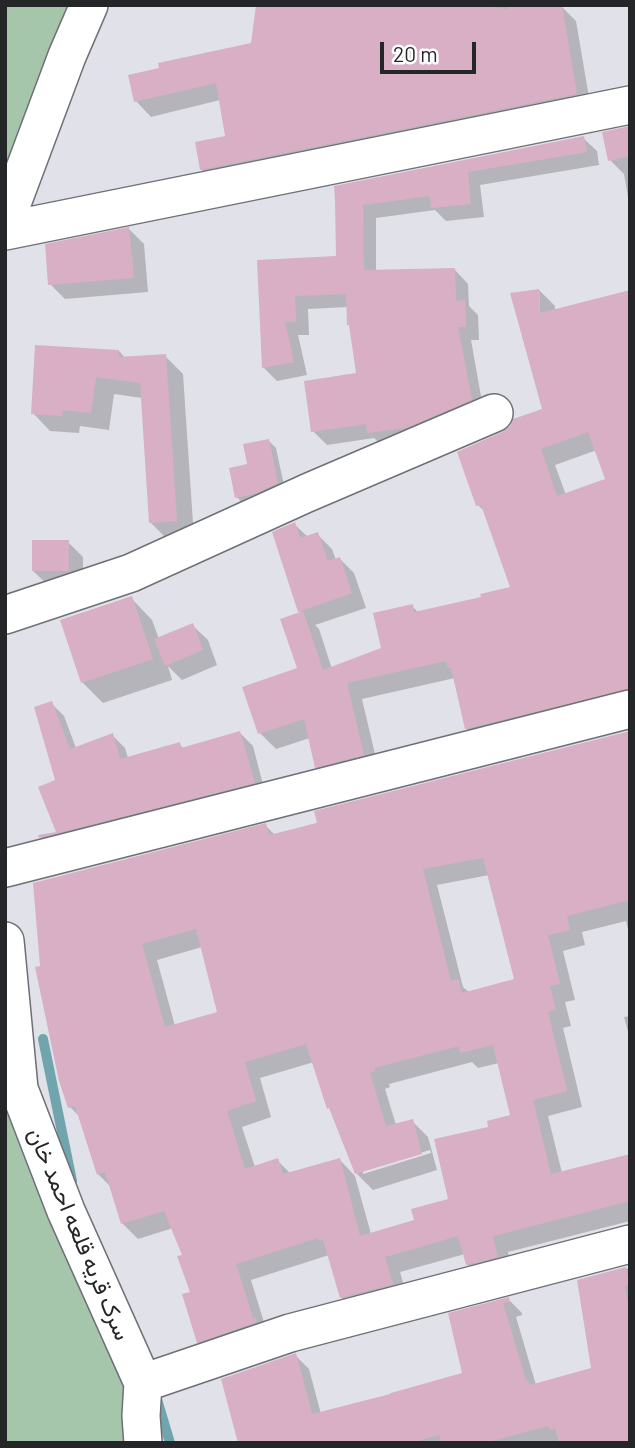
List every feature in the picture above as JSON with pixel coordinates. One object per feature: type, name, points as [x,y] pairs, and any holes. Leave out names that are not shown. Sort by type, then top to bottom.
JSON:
[{"type":"street","points":[[5,222],[67,55],[89,5]]},
{"type":"street","points":[[5,230],[630,106]]},
{"type":"street","points":[[5,615],[131,573],[307,493],[495,413]]},
{"type":"street","points":[[5,868],[630,709]]},
{"type":"street","name":"سرک قریه قلعه احمد خان","points":[[5,941],[19,1088],[147,1421]]},
{"type":"street","points":[[147,1421],[290,1333],[630,1244]]},
{"type":"green space","points":[[5,5],[89,5],[5,222]]},
{"type":"green space","points":[[5,941],[19,1089],[143,1383],[143,1443],[5,1443]]},
{"type":"building","points":[[256,5],[476,5],[508,9],[508,5],[562,5],[577,94],[200,170],[195,142],[225,136],[216,83],[134,102],[128,75],[159,68],[158,63],[251,43]]},
{"type":"building","points":[[630,126],[630,156],[608,161],[602,132]]},
{"type":"building","points":[[584,136],[587,152],[468,172],[471,204],[431,208],[430,196],[363,205],[364,270],[455,268],[456,301],[465,300],[466,327],[458,327],[472,400],[406,428],[367,433],[366,424],[311,432],[304,381],[356,373],[347,325],[346,294],[295,296],[296,322],[285,322],[294,362],[262,368],[257,260],[336,256],[334,186]]},
{"type":"building","points":[[129,227],[134,278],[48,285],[45,244]]},
{"type":"building","points":[[539,289],[540,313],[630,290],[630,689],[465,729],[451,668],[448,668],[446,661],[347,683],[364,755],[315,768],[304,719],[258,734],[242,687],[297,668],[280,619],[303,611],[323,670],[381,648],[373,613],[413,604],[414,612],[481,597],[480,594],[510,587],[481,505],[476,506],[457,452],[502,432],[510,426],[513,419],[542,409],[510,293]],"holes":[[[588,432],[605,479],[557,496],[541,449]]]},
{"type":"building","points":[[35,345],[119,350],[119,357],[166,354],[177,521],[149,523],[140,383],[96,377],[91,413],[63,410],[62,416],[31,414]]},
{"type":"building","points":[[269,439],[278,483],[254,494],[235,498],[229,468],[247,464],[243,444]]},
{"type":"building","points":[[295,522],[300,538],[318,532],[328,561],[340,557],[352,593],[298,612],[272,532]]},
{"type":"building","points":[[32,540],[69,540],[69,571],[32,571]]},
{"type":"building","points":[[132,596],[153,659],[81,683],[60,620]]},
{"type":"building","points":[[193,623],[203,650],[165,666],[154,639]]},
{"type":"building","points":[[52,701],[70,749],[113,733],[120,759],[180,742],[181,748],[240,731],[255,783],[39,838],[38,835],[56,832],[38,787],[55,780],[34,707]]},
{"type":"building","points":[[630,731],[630,900],[567,916],[570,930],[548,935],[560,984],[550,986],[556,1010],[548,1012],[567,1091],[533,1100],[551,1174],[630,1154],[630,1201],[493,1236],[498,1257],[466,1265],[458,1236],[385,1257],[393,1284],[340,1298],[323,1240],[319,1241],[318,1238],[236,1264],[253,1318],[256,1318],[257,1322],[197,1343],[182,1294],[190,1292],[177,1256],[182,1255],[164,1211],[121,1224],[105,1172],[97,1175],[75,1106],[68,1108],[59,1081],[35,967],[40,966],[33,883],[266,823],[269,835],[317,823],[314,811]],"holes":[[[483,858],[514,979],[462,993],[458,979],[451,981],[423,869]],[[196,929],[217,1012],[165,1027],[142,944]],[[306,1044],[327,1109],[329,1108],[355,1174],[422,1154],[413,1119],[386,1126],[370,1073],[375,1071],[374,1068],[459,1046],[460,1053],[493,1045],[510,1115],[487,1121],[488,1127],[434,1139],[448,1199],[411,1209],[414,1220],[360,1236],[340,1158],[283,1174],[278,1158],[245,1169],[227,1111],[256,1101],[245,1062]]]},
{"type":"building","points":[[626,1267],[629,1285],[625,1286],[630,1317],[630,1443],[559,1443],[555,1428],[550,1430],[549,1426],[484,1443],[442,1443],[439,1435],[410,1443],[238,1443],[221,1379],[296,1353],[312,1414],[390,1394],[462,1373],[448,1313],[509,1297],[510,1302],[503,1303],[526,1380],[530,1385],[591,1368],[577,1280]]},
{"type":"waterway","points":[[43,1039],[72,1181]]},
{"type":"waterway","points":[[156,1396],[170,1443]]}]
